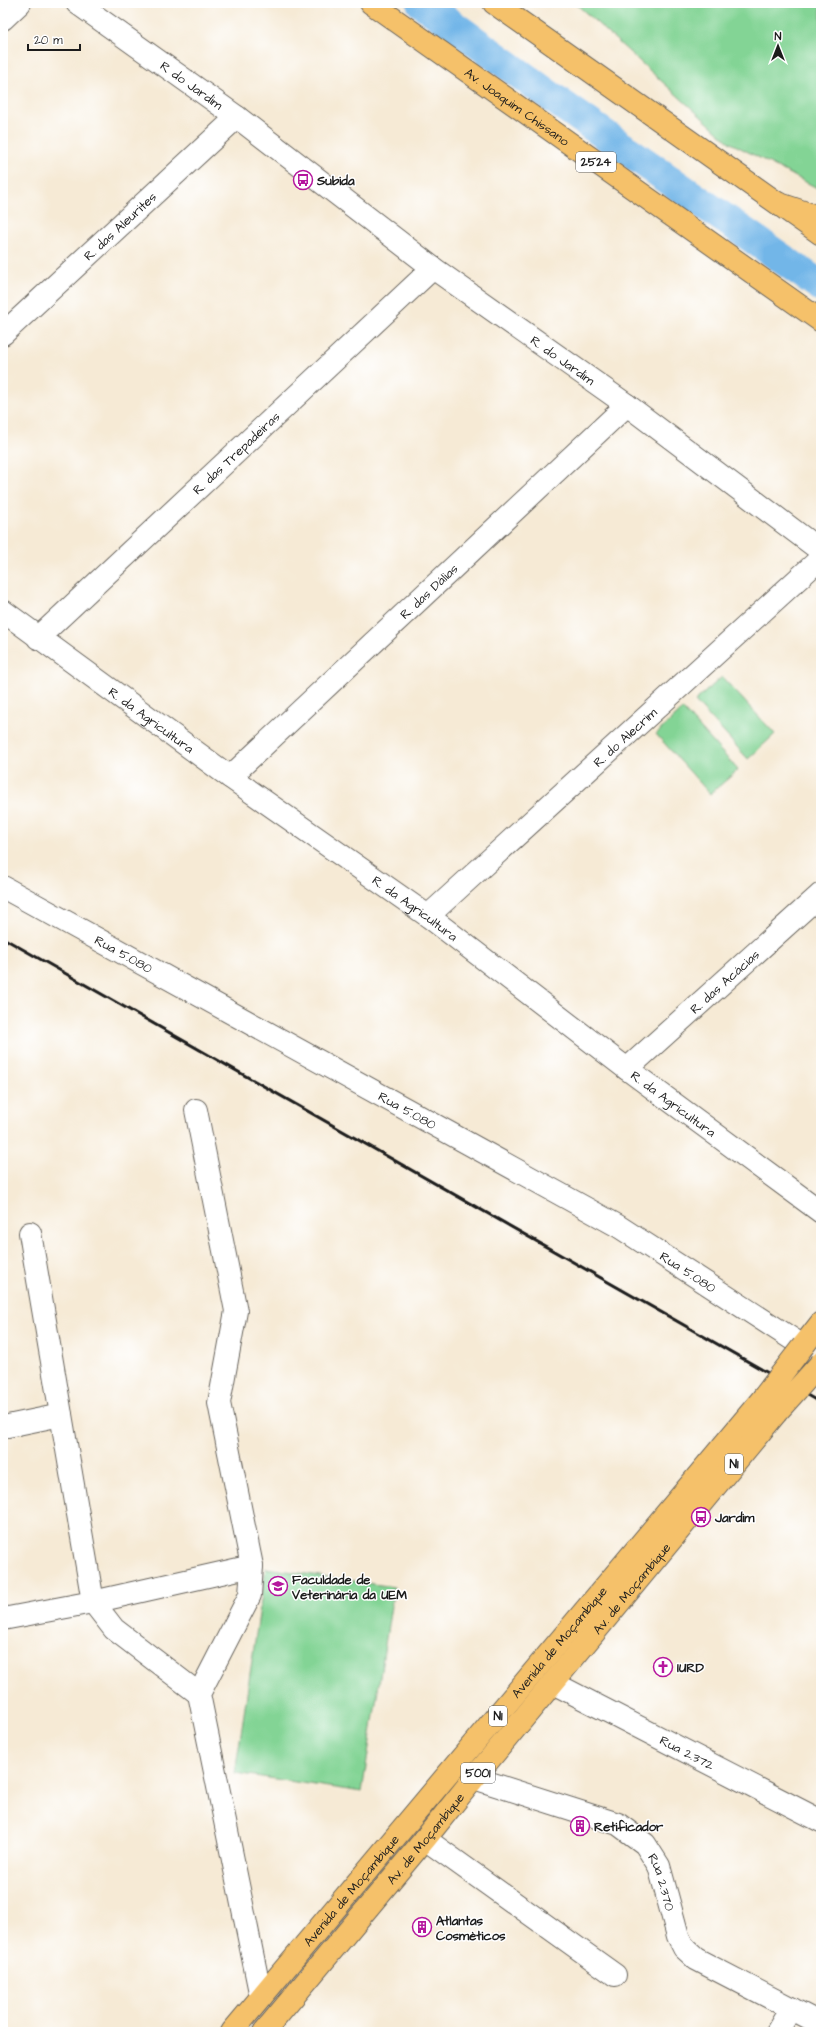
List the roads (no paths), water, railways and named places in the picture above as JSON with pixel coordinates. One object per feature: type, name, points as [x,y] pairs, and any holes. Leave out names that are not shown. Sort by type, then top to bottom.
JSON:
[{"type":"main road","name":"Av. Joaquim Chissano","points":[[370,3],[821,321]]},
{"type":"main road","points":[[494,3],[821,234]]},
{"type":"main road","points":[[780,204],[821,218]]},
{"type":"main road","name":"Avenida de Moçambique","points":[[692,1514],[770,1406],[803,1346],[821,1323]]},
{"type":"main road","name":"Avenida de Moçambique","points":[[232,2032],[770,1406],[821,1363]]},
{"type":"main road","name":"Av. de Moçambique","points":[[264,2032],[692,1514]]},
{"type":"street","points":[[3,19],[20,3]]},
{"type":"street","name":"R do Jardim","points":[[77,3],[237,117],[304,169]]},
{"type":"street","name":"R. das Aleurites","points":[[3,334],[237,117]]},
{"type":"street","name":"R. do Jardim","points":[[304,169],[433,268],[627,405],[821,551]]},
{"type":"street","name":"R. das Trepadeiras","points":[[38,638],[433,268]]},
{"type":"street","name":"R. das Dálias","points":[[230,777],[627,405]]},
{"type":"street","name":"R. do Alecrim","points":[[428,916],[821,558]]},
{"type":"street","name":"R. da Agricultura","points":[[3,611],[230,777],[428,916],[627,1069],[821,1212]]},
{"type":"street","name":"Rua 5.080","points":[[3,887],[618,1226],[803,1346]]},
{"type":"street","name":"R. das Acácias","points":[[627,1069],[821,894]]},
{"type":"street","points":[[196,1110],[236,1311],[219,1403],[252,1566],[250,1595],[199,1694],[261,1997]]},
{"type":"street","points":[[30,1232],[93,1602],[114,1629],[199,1694]]},
{"type":"street","points":[[3,1427],[62,1415]]},
{"type":"street","points":[[3,1619],[93,1602],[252,1566]]},
{"type":"street","name":"Rua 2.372","points":[[553,1683],[821,1821]]},
{"type":"street","name":"Rua 2.370","points":[[474,1778],[618,1824],[645,1844],[658,1866],[673,1922],[684,1948],[696,1958],[821,2024]]},
{"type":"street","points":[[425,1839],[615,1975]]},
{"type":"street","points":[[778,2032],[791,2008]]},
{"type":"waterway","points":[[422,3],[561,104],[821,286]]},
{"type":"railway","points":[[3,938],[821,1403]]},
{"type":"place","name":"Subida","points":[[303,180]]},
{"type":"place","name":"Jardim","points":[[701,1517]]},
{"type":"place","name":"Faculdade de Veterinária da UEM","points":[[278,1586]]},
{"type":"place","name":"IURD","points":[[663,1667]]},
{"type":"place","name":"Retificador","points":[[580,1826]]},
{"type":"place","name":"Atlantas Cosmèticos","points":[[422,1927]]}]
